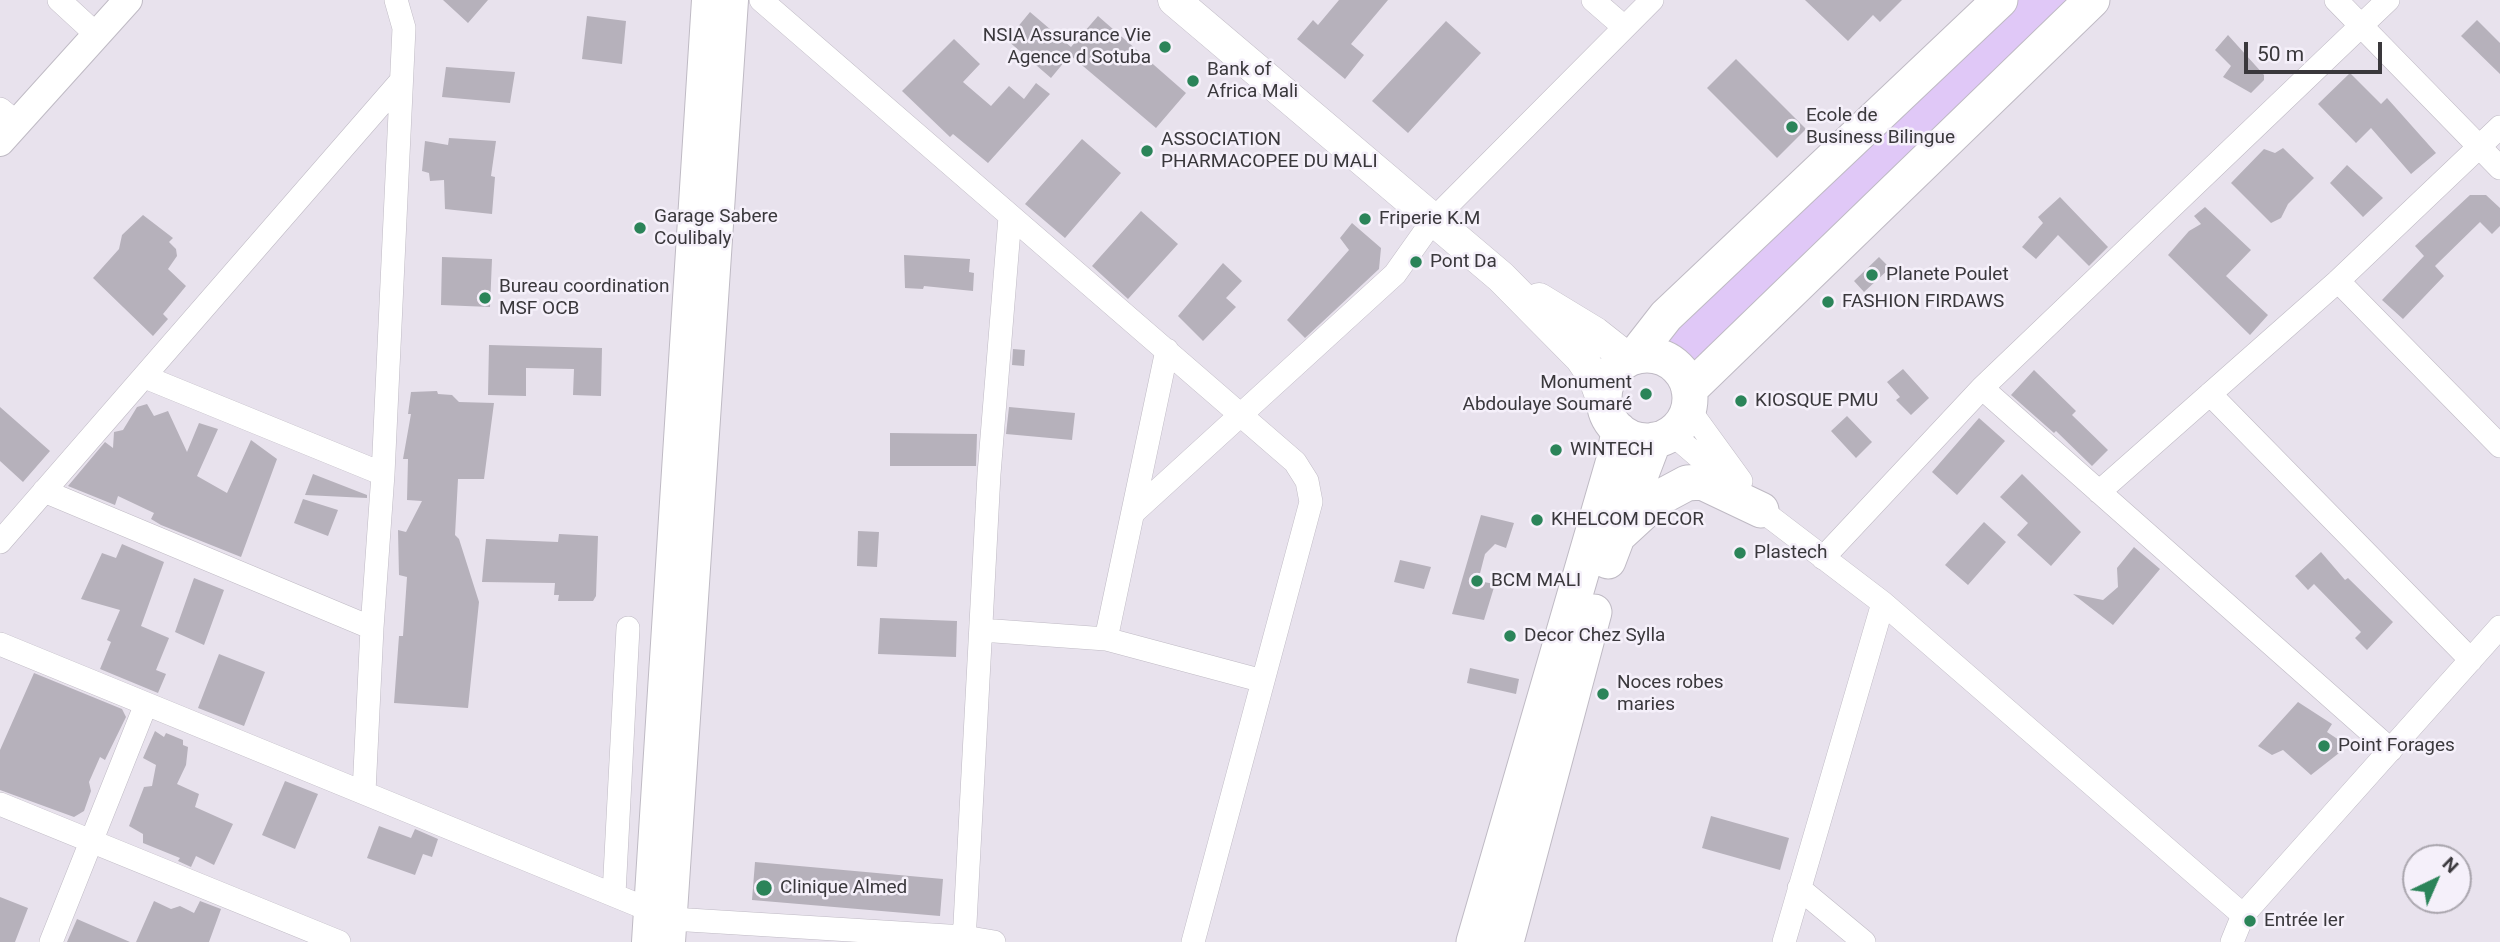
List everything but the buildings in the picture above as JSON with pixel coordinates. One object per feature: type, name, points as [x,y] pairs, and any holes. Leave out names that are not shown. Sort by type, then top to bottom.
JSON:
[{"type":"main road","points":[[1174,0],[1501,277],[1581,358],[1594,377],[1612,417],[1639,440],[1676,418],[2092,0]]},
{"type":"main road","points":[[1474,942],[1614,460],[1609,378],[1631,358],[1666,316],[2000,0]]},
{"type":"main road","points":[[1501,277],[1631,358],[1652,355],[1669,361],[1682,373],[1676,418],[1613,540],[1506,942]]},
{"type":"main road","points":[[1613,540],[1658,498],[1687,483],[1702,482],[1762,510]]},
{"type":"street","points":[[59,0],[97,35]]},
{"type":"street","points":[[5,125],[97,35],[128,0]]},
{"type":"street","points":[[364,792],[383,474],[404,29],[396,0]]},
{"type":"street","points":[[664,923],[706,0]]},
{"type":"street","points":[[646,942],[664,923],[734,0]]},
{"type":"street","points":[[761,0],[1295,463],[1307,481],[1311,502],[1193,942]]},
{"type":"street","points":[[1593,0],[1624,27]]},
{"type":"street","points":[[1133,513],[1395,274],[1434,219],[1652,0]]},
{"type":"street","points":[[2336,0],[2500,168]]},
{"type":"street","points":[[1823,558],[1982,388],[2388,0]]},
{"type":"street","points":[[0,542],[401,81]]},
{"type":"street","points":[[2099,492],[2338,281],[2500,127]]},
{"type":"street","points":[[964,939],[981,630],[1010,217]]},
{"type":"street","points":[[2338,281],[2500,446]]},
{"type":"street","points":[[1106,639],[1167,351]]},
{"type":"street","points":[[145,377],[383,474]]},
{"type":"street","points":[[1982,388],[2391,750]]},
{"type":"street","points":[[2210,394],[2471,660]]},
{"type":"street","points":[[1676,418],[1762,510],[1883,604],[2243,915]]},
{"type":"street","points":[[44,491],[372,628]]},
{"type":"street","points":[[1784,942],[1883,604]]},
{"type":"street","points":[[2232,942],[2243,915],[2500,627]]},
{"type":"street","points":[[614,894],[628,628]]},
{"type":"street","points":[[981,630],[1106,639],[1263,681]]},
{"type":"street","points":[[0,644],[614,894],[664,923],[994,942]]},
{"type":"street","points":[[51,942],[146,704]]},
{"type":"street","points":[[0,804],[339,942]]},
{"type":"street","points":[[1799,888],[1864,942]]},
{"type":"shaded area","points":[[2012,0],[2079,0],[1692,367],[1673,349],[1654,342]]},
{"type":"place","name":"NSIA Assurance Vie Agence d Sotuba","points":[[1165,47]]},
{"type":"place","name":"Bank of Africa Mali","points":[[1193,81]]},
{"type":"place","name":"Ecole de Business Bilingue","points":[[1792,127]]},
{"type":"place","name":"ASSOCIATION PHARMACOPEE DU MALI","points":[[1147,151]]},
{"type":"place","name":"Friperie K.M","points":[[1365,219]]},
{"type":"place","name":"Garage Sabere Coulibaly","points":[[640,228]]},
{"type":"place","name":"Pont Da","points":[[1416,262]]},
{"type":"place","name":"Planete Poulet","points":[[1872,275]]},
{"type":"place","name":"Bureau coordination MSF OCB","points":[[485,298]]},
{"type":"place","name":"FASHION FIRDAWS","points":[[1828,302]]},
{"type":"place","name":"Monument Abdoulaye Soumaré","points":[[1646,394]]},
{"type":"place","name":"KIOSQUE PMU","points":[[1741,401]]},
{"type":"place","name":"WINTECH","points":[[1556,450]]},
{"type":"place","name":"KHELCOM DECOR","points":[[1537,520]]},
{"type":"place","name":"Plastech","points":[[1740,553]]},
{"type":"place","name":"BCM MALI","points":[[1477,581]]},
{"type":"place","name":"Decor Chez Sylla","points":[[1510,636]]},
{"type":"place","name":"Noces robes maries","points":[[1603,694]]},
{"type":"place","name":"Point Forages","points":[[2324,746]]},
{"type":"place","name":"Clinique Almed","points":[[764,888]]},
{"type":"place","name":"Entrée Ier","points":[[2250,921]]}]
